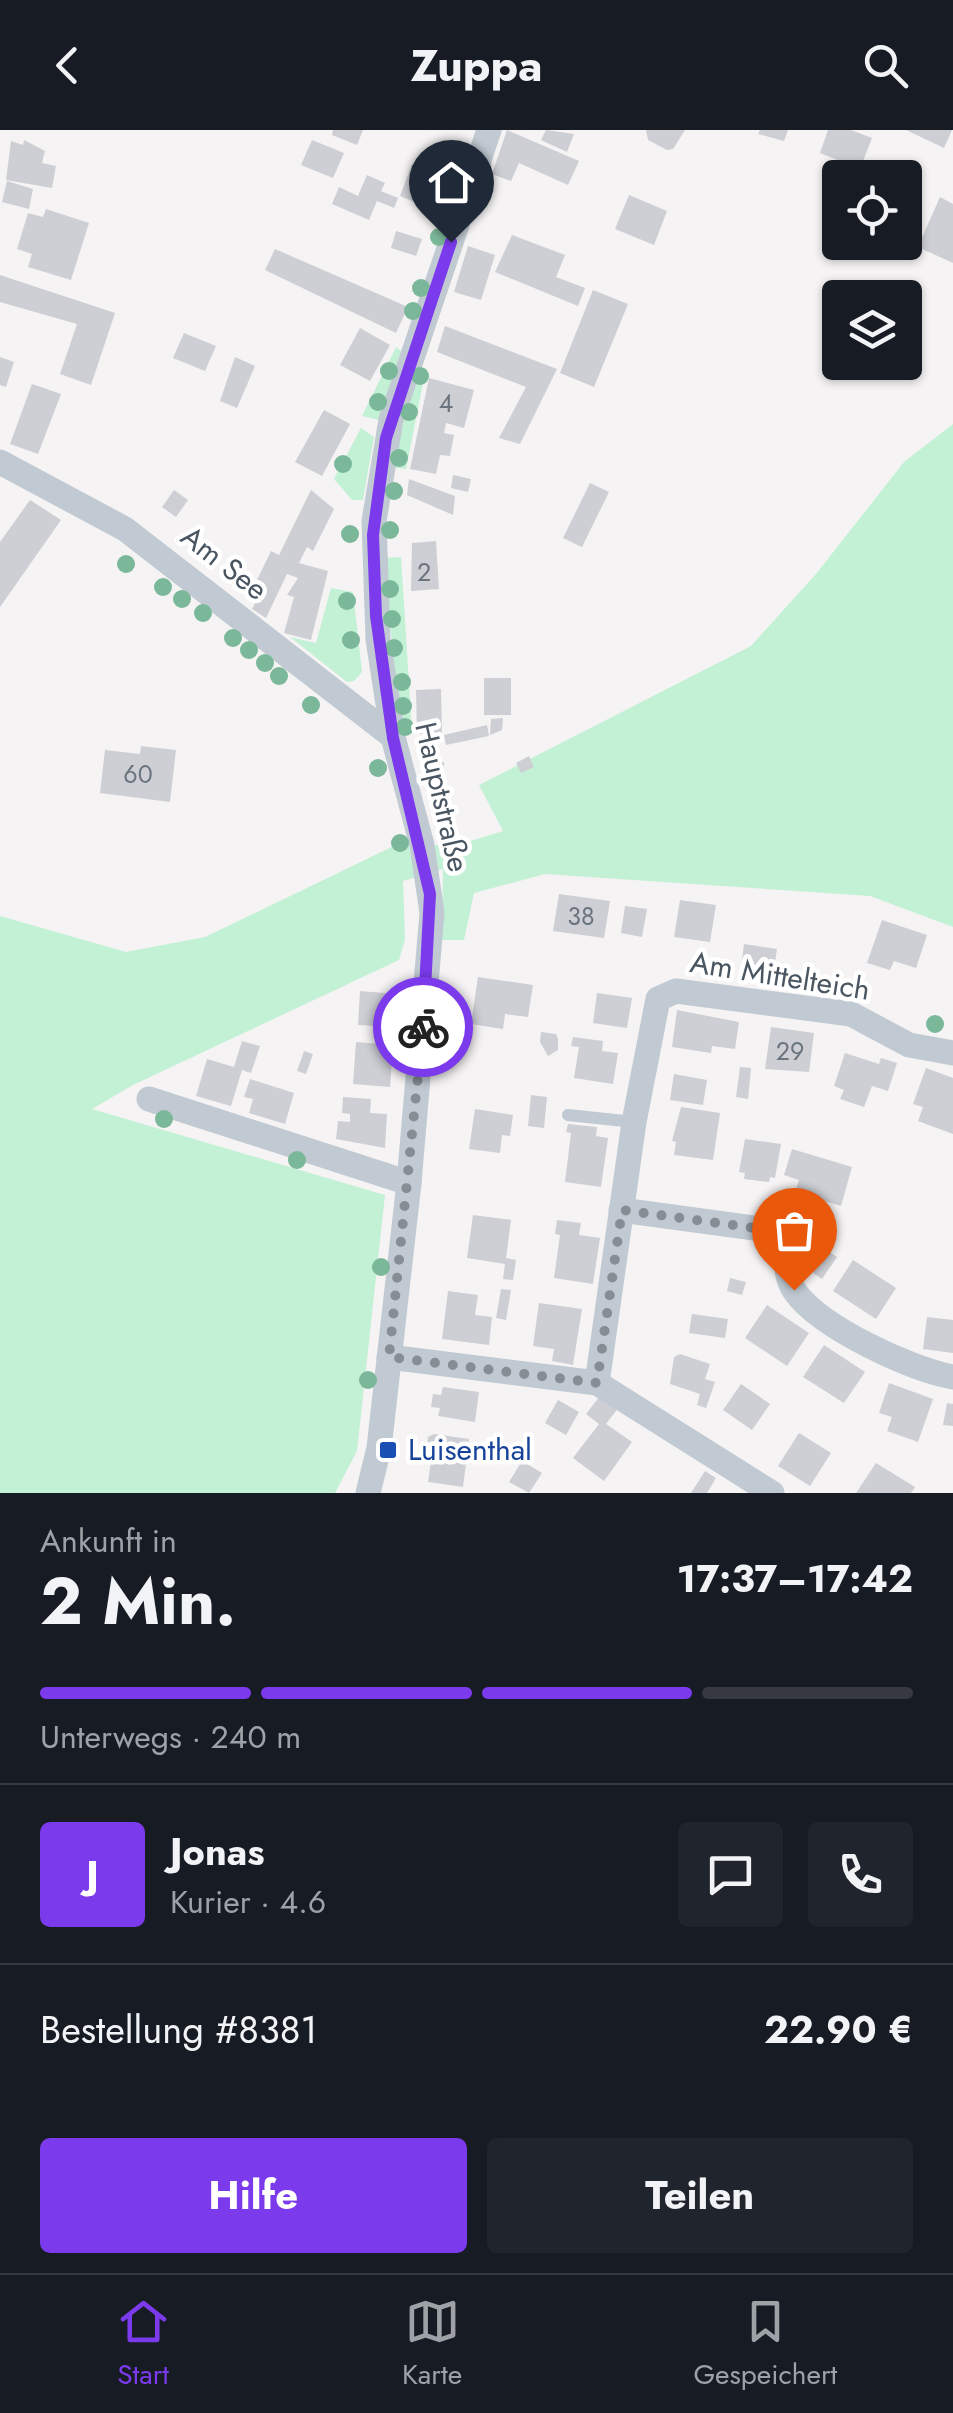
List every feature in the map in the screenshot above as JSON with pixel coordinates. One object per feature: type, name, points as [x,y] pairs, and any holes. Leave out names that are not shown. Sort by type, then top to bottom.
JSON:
[{"type":"street","name":"Hauptstraße","points":[[368,1493],[379,1448],[409,1183],[431,933],[422,845],[393,738],[374,594],[373,535],[391,420],[489,130]]},
{"type":"street","name":"Am See","points":[[2,466],[74,499],[154,549],[393,738]]},
{"type":"street","name":"Am Mittelteich","points":[[597,1383],[634,1122],[658,998],[668,992],[851,1014],[909,1045],[953,1053]]},
{"type":"street","points":[[149,1099],[409,1183]]},
{"type":"street","points":[[622,1210],[769,1230],[783,1245],[792,1288],[810,1306],[887,1355],[953,1377]]},
{"type":"street","points":[[389,1357],[597,1383],[772,1493]]},
{"type":"lane","points":[[568,1115],[634,1122]]},
{"type":"green space","points":[[396,347],[401,351],[379,420],[362,416]]},
{"type":"green space","points":[[419,368],[426,368],[406,469],[391,467]]},
{"type":"green space","points":[[953,424],[953,927],[870,896],[545,874],[474,893],[464,940],[442,940],[443,869],[403,881],[405,940],[399,960],[133,1085],[92,1109],[385,1195],[357,1451],[335,1493],[0,1493],[0,916],[126,952],[205,937],[400,843],[455,846],[503,831],[479,785],[751,646],[816,574],[904,462]]},
{"type":"green space","points":[[361,428],[374,437],[363,500],[352,500],[334,479]]},
{"type":"green space","points":[[401,557],[412,731],[402,737],[383,558]]},
{"type":"green space","points":[[331,588],[353,592],[362,672],[354,681],[347,682],[290,637],[316,643]]},
{"type":"building","points":[[333,130],[363,130],[357,145],[332,135]]},
{"type":"building","points":[[507,130],[579,161],[568,185],[519,163],[511,181],[492,174]]},
{"type":"building","points":[[546,130],[574,134],[567,152],[541,140]]},
{"type":"building","points":[[646,130],[685,130],[673,149],[667,150],[648,140]]},
{"type":"building","points":[[760,130],[788,130],[784,141],[758,134]]},
{"type":"building","points":[[828,130],[851,130],[872,138],[863,160],[838,160],[820,153]]},
{"type":"building","points":[[906,130],[952,130],[944,148]]},
{"type":"building","points":[[24,140],[45,151],[42,163],[56,166],[52,188],[6,180],[11,141],[23,145]]},
{"type":"building","points":[[312,140],[344,153],[333,178],[301,165]]},
{"type":"building","points":[[412,164],[447,178],[434,210],[400,196]]},
{"type":"building","points":[[367,175],[385,183],[381,191],[398,198],[394,208],[377,201],[369,220],[332,204],[339,187],[358,196]]},
{"type":"building","points":[[7,181],[33,189],[29,209],[2,202]]},
{"type":"building","points":[[629,195],[667,211],[654,245],[615,229]]},
{"type":"building","points":[[940,197],[953,204],[953,263],[922,249],[922,238]]},
{"type":"building","points":[[46,209],[89,223],[71,280],[28,267],[32,254],[17,249],[28,213],[43,217]]},
{"type":"building","points":[[396,231],[422,239],[416,256],[391,248]]},
{"type":"building","points":[[512,235],[565,255],[556,277],[585,288],[578,306],[495,272]]},
{"type":"building","points":[[468,246],[495,255],[481,300],[454,292]]},
{"type":"building","points":[[275,249],[408,307],[396,333],[265,270]]},
{"type":"building","points":[[0,275],[115,313],[91,385],[60,374],[77,324],[0,302]]},
{"type":"building","points":[[593,290],[628,304],[594,387],[560,373]]},
{"type":"building","points":[[445,326],[557,369],[520,444],[499,438],[526,387],[437,352]]},
{"type":"building","points":[[360,328],[390,345],[370,381],[340,365]]},
{"type":"building","points":[[184,333],[216,346],[205,371],[173,358]]},
{"type":"building","points":[[0,357],[14,362],[6,387],[0,385]]},
{"type":"building","points":[[235,357],[255,366],[237,408],[220,401]]},
{"type":"building","points":[[429,378],[474,390],[464,428],[446,423],[444,433],[454,435],[450,456],[440,455],[436,474],[410,469]]},
{"type":"building","points":[[32,384],[61,394],[38,454],[10,444]]},
{"type":"building","points":[[324,410],[350,424],[322,476],[295,462]]},
{"type":"building","points":[[453,475],[471,479],[468,492],[451,488]]},
{"type":"building","points":[[409,479],[455,496],[453,515],[407,495]]},
{"type":"building","points":[[590,483],[609,492],[582,547],[563,538]]},
{"type":"building","points":[[174,490],[188,500],[176,517],[162,507]]},
{"type":"building","points":[[311,490],[334,509],[313,551],[307,547],[299,563],[328,571],[311,640],[284,633],[294,597],[287,595],[298,578],[287,574],[266,618],[252,609],[265,584],[257,580],[271,551],[279,555]]},
{"type":"building","points":[[30,500],[61,520],[0,607],[0,542]]},
{"type":"building","points":[[436,541],[439,589],[411,591],[412,543]]},
{"type":"building","points":[[484,678],[511,678],[511,715],[484,715]]},
{"type":"building","points":[[441,689],[442,734],[417,734],[416,690]]},
{"type":"building","points":[[503,718],[502,730],[490,735],[491,719]]},
{"type":"building","points":[[487,725],[489,736],[446,745],[444,735]]},
{"type":"building","points":[[141,746],[176,750],[170,802],[100,793],[105,750],[140,754]]},
{"type":"building","points":[[529,756],[534,767],[521,773],[516,763]]},
{"type":"building","points":[[429,762],[444,762],[444,777],[428,777]]},
{"type":"building","points":[[559,894],[610,901],[604,938],[553,931]]},
{"type":"building","points":[[680,900],[716,905],[710,942],[674,937]]},
{"type":"building","points":[[625,906],[647,909],[642,937],[621,933]]},
{"type":"building","points":[[882,920],[927,935],[916,968],[894,961],[890,970],[867,963]]},
{"type":"building","points":[[744,944],[777,949],[772,981],[740,977]]},
{"type":"building","points":[[478,977],[533,985],[528,1017],[505,1014],[503,1029],[471,1024]]},
{"type":"building","points":[[360,991],[397,994],[395,1027],[358,1025]]},
{"type":"building","points":[[597,993],[632,998],[627,1028],[593,1023]]},
{"type":"building","points":[[677,1010],[739,1022],[735,1049],[712,1046],[711,1053],[672,1047]]},
{"type":"building","points":[[771,1027],[814,1033],[809,1072],[765,1069]]},
{"type":"building","points":[[541,1032],[556,1034],[558,1039],[558,1050],[548,1056],[540,1042]]},
{"type":"building","points":[[573,1037],[603,1041],[602,1051],[618,1053],[613,1084],[574,1078],[579,1047],[571,1046]]},
{"type":"building","points":[[242,1041],[260,1046],[251,1073],[242,1070],[231,1106],[196,1096],[207,1059],[234,1067]]},
{"type":"building","points":[[356,1042],[393,1045],[390,1087],[353,1084]]},
{"type":"building","points":[[304,1051],[313,1054],[306,1074],[297,1071]]},
{"type":"building","points":[[845,1053],[879,1064],[881,1058],[897,1063],[888,1091],[872,1086],[864,1107],[840,1099],[844,1090],[834,1086]]},
{"type":"building","points":[[740,1067],[751,1068],[748,1099],[736,1097]]},
{"type":"building","points":[[926,1068],[953,1078],[953,1134],[918,1121],[923,1107],[913,1104]]},
{"type":"building","points":[[674,1074],[707,1080],[703,1105],[670,1100]]},
{"type":"building","points":[[250,1079],[294,1093],[285,1124],[249,1113],[253,1099],[244,1097]]},
{"type":"building","points":[[531,1095],[547,1097],[544,1128],[528,1126]]},
{"type":"building","points":[[343,1097],[371,1099],[370,1113],[387,1114],[385,1148],[336,1139],[338,1121],[350,1122],[350,1114],[342,1113]]},
{"type":"building","points":[[681,1107],[720,1113],[713,1160],[674,1155],[676,1142],[672,1141]]},
{"type":"building","points":[[475,1109],[513,1115],[510,1136],[502,1135],[500,1153],[469,1149]]},
{"type":"building","points":[[568,1124],[597,1127],[596,1136],[608,1138],[601,1187],[565,1182],[571,1133],[566,1132]]},
{"type":"building","points":[[745,1139],[781,1144],[775,1178],[770,1177],[769,1182],[744,1179],[745,1173],[739,1172]]},
{"type":"building","points":[[792,1149],[852,1167],[841,1206],[795,1192],[799,1180],[784,1175]]},
{"type":"building","points":[[473,1215],[511,1220],[506,1258],[516,1260],[513,1280],[503,1279],[505,1264],[467,1258]]},
{"type":"building","points":[[557,1220],[581,1223],[579,1235],[600,1238],[593,1284],[554,1278],[560,1235],[555,1234]]},
{"type":"building","points":[[822,1247],[837,1257],[822,1279],[807,1269]]},
{"type":"building","points":[[853,1260],[896,1288],[876,1319],[833,1291]]},
{"type":"building","points":[[730,1278],[746,1282],[742,1295],[727,1291]]},
{"type":"building","points":[[501,1289],[511,1290],[506,1320],[496,1318]]},
{"type":"building","points":[[448,1291],[478,1295],[475,1315],[492,1317],[489,1345],[442,1339]]},
{"type":"building","points":[[539,1303],[582,1309],[573,1365],[552,1361],[554,1349],[533,1346]]},
{"type":"building","points":[[767,1305],[809,1333],[787,1366],[745,1338]]},
{"type":"building","points":[[692,1314],[728,1319],[725,1338],[689,1333]]},
{"type":"building","points":[[927,1317],[953,1320],[953,1353],[923,1349]]},
{"type":"building","points":[[824,1345],[865,1372],[844,1403],[803,1377]]},
{"type":"building","points":[[680,1354],[710,1364],[705,1379],[715,1382],[706,1408],[697,1405],[700,1394],[670,1384],[674,1357]]},
{"type":"building","points":[[889,1383],[933,1399],[918,1442],[887,1431],[892,1417],[879,1413]]},
{"type":"building","points":[[741,1384],[770,1404],[752,1430],[723,1410]]},
{"type":"building","points":[[443,1387],[479,1392],[475,1422],[438,1416],[440,1408],[431,1407],[433,1394],[441,1395]]},
{"type":"building","points":[[600,1396],[619,1407],[606,1424],[632,1442],[604,1481],[573,1458],[599,1424],[586,1414]]},
{"type":"building","points":[[558,1400],[579,1412],[566,1435],[545,1423]]},
{"type":"building","points":[[947,1403],[953,1404],[953,1426],[943,1425]]},
{"type":"building","points":[[799,1433],[831,1453],[810,1486],[778,1466]]},
{"type":"building","points":[[434,1434],[469,1439],[463,1487],[428,1482],[432,1454],[426,1454],[428,1437]]},
{"type":"building","points":[[522,1461],[542,1473],[529,1493],[509,1482]]},
{"type":"building","points":[[876,1463],[915,1487],[911,1493],[856,1493]]},
{"type":"building","points":[[705,1471],[716,1478],[707,1493],[691,1493]]},
{"type":"way so far","points":[[423,1027],[389,1357],[597,1383],[622,1210],[769,1230],[780,1239],[786,1252],[794,1290]]},
{"type":"place","name":"Luisenthal","points":[[388,1450]]},
{"type":"route","points":[[423,1027],[432,913],[422,845],[393,738],[378,639],[373,535],[386,438],[451,242]]}]
